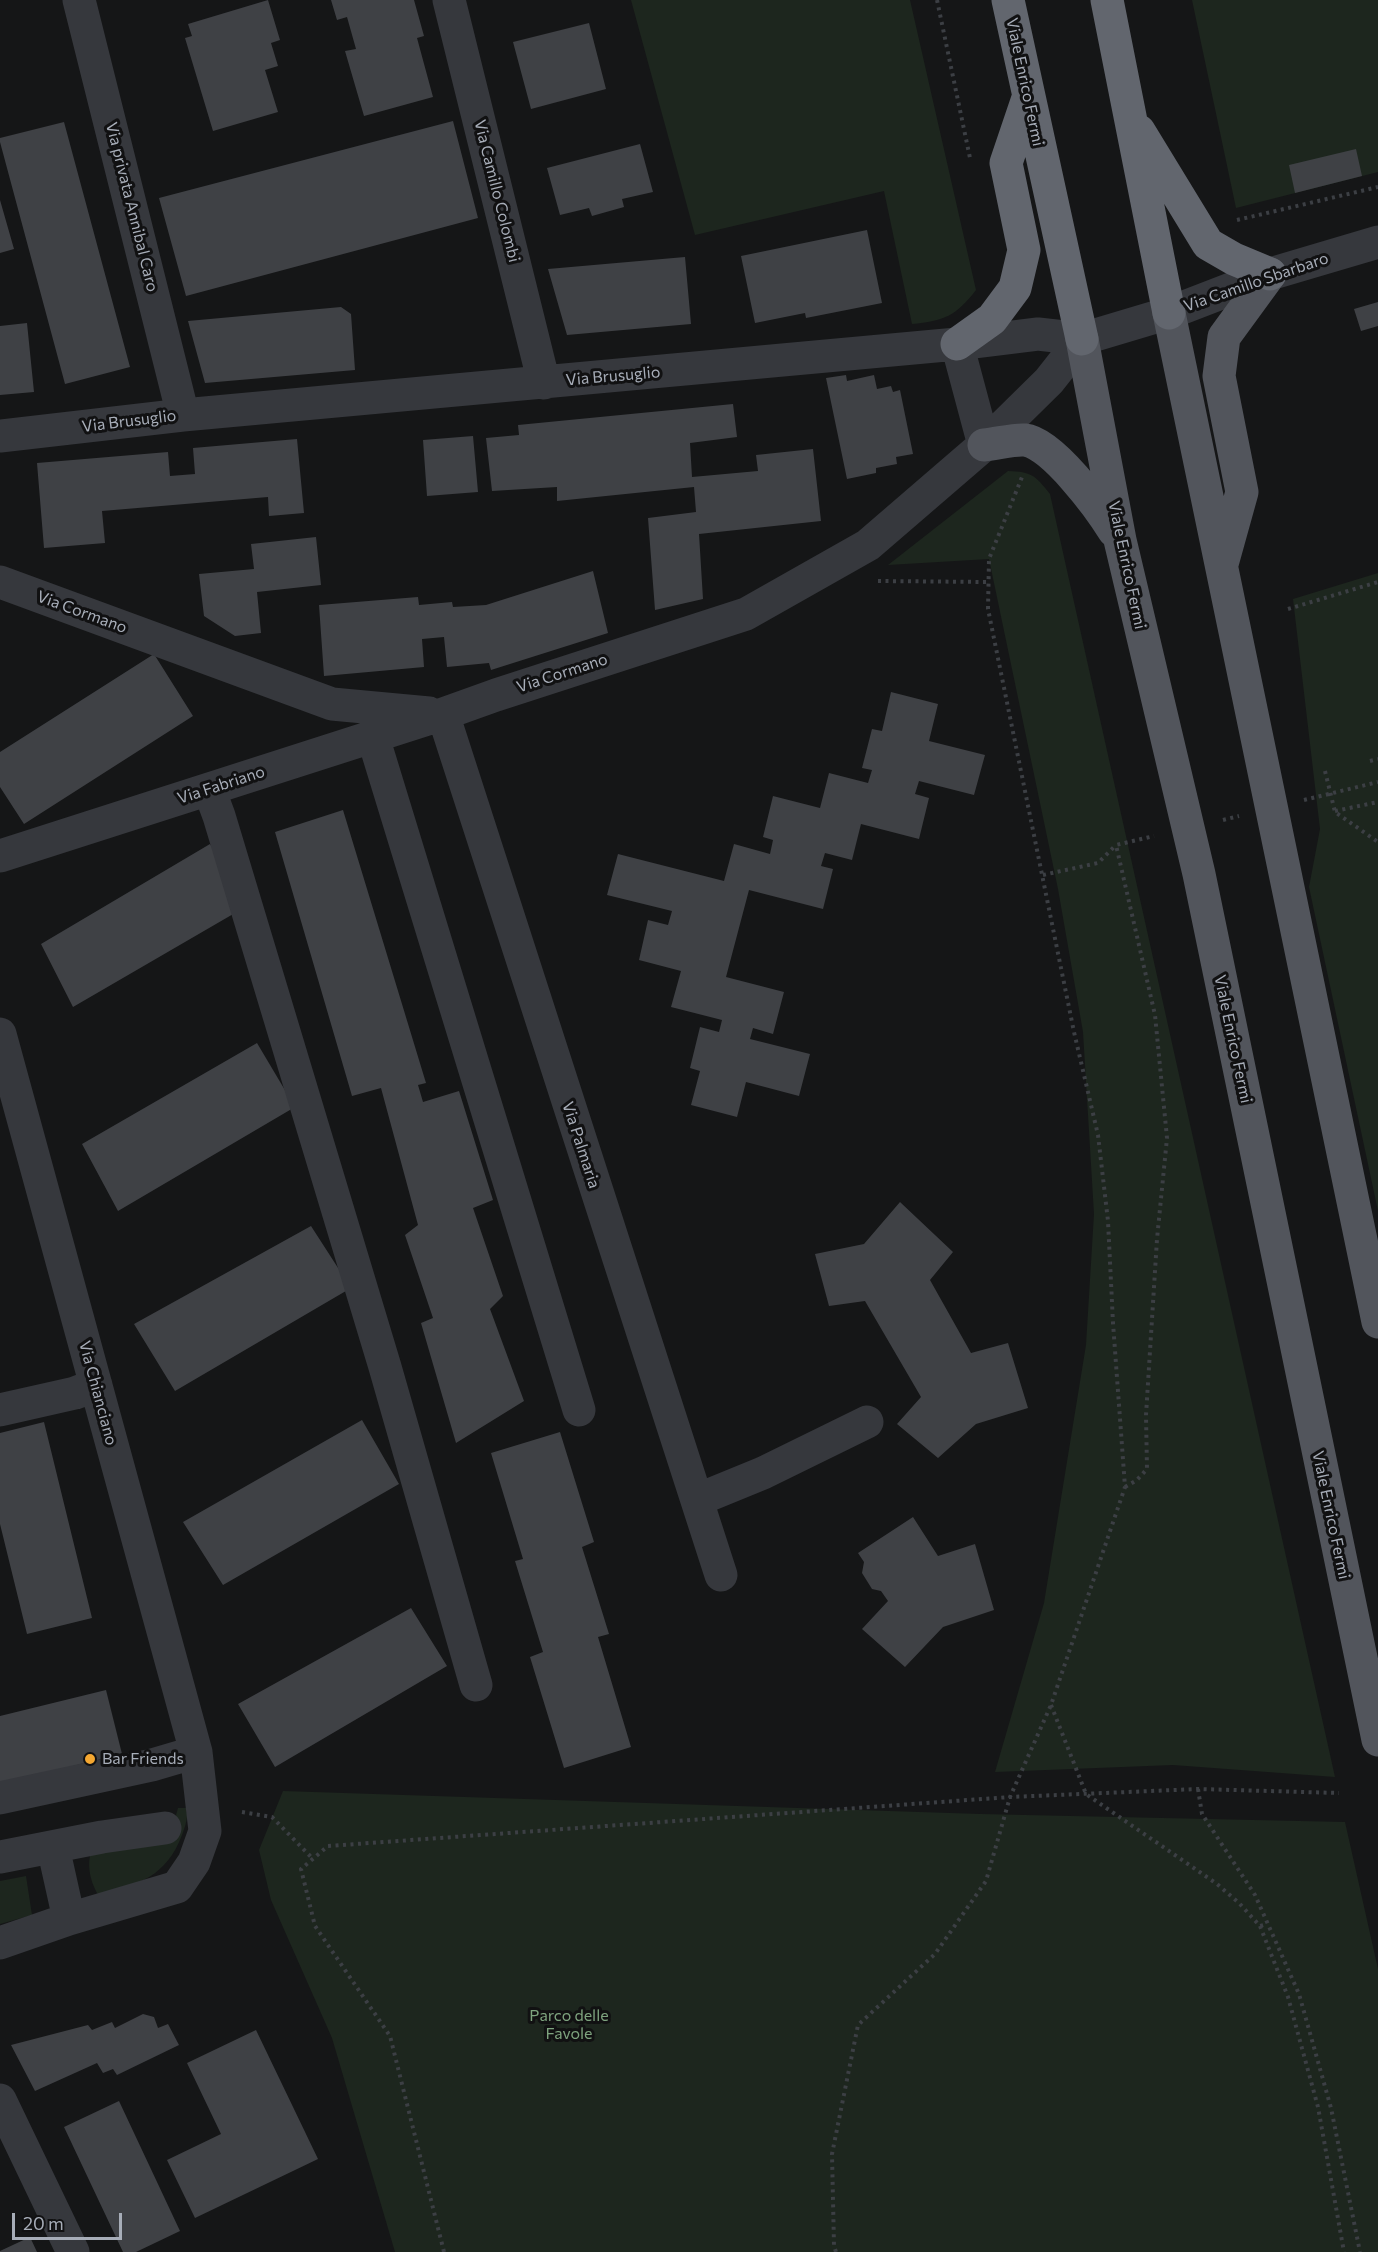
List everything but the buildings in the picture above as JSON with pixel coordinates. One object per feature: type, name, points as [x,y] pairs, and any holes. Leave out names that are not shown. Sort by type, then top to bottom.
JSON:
[{"type":"highway","name":"Viale Enrico Fermi","points":[[1008,0],[1082,339]]},
{"type":"highway","points":[[1107,0],[1169,313]]},
{"type":"highway","points":[[957,344],[992,319],[1015,288],[1024,250],[1006,163],[1028,98]]},
{"type":"highway","points":[[1130,117],[1208,244],[1234,259],[1270,274]]},
{"type":"main road","points":[[1220,568],[1242,492],[1219,376],[1224,337],[1270,274]]},
{"type":"main road","points":[[1169,313],[1378,1322]]},
{"type":"main road","name":"Viale Enrico Fermi","points":[[1082,339],[1120,540],[1198,874],[1378,1740]]},
{"type":"main road","points":[[984,445],[1024,440],[1040,444],[1095,502],[1120,540]]},
{"type":"street","name":"Via privata Annibal Caro","points":[[79,0],[183,415]]},
{"type":"street","name":"Via Camillo Colombi","points":[[449,0],[544,383]]},
{"type":"street","name":"Via Camillo Sbarbaro","points":[[1169,313],[1270,274],[1378,242]]},
{"type":"street","points":[[957,344],[984,445],[1049,381],[1082,339],[1169,313]]},
{"type":"street","name":"Via Brusuglio","points":[[0,436],[183,415],[957,344],[1038,334],[1082,339]]},
{"type":"street","name":"Via Cormano","points":[[0,582],[332,704],[443,714],[746,614],[868,545],[984,445]]},
{"type":"street","name":"Via Fabriano","points":[[0,856],[443,714]]},
{"type":"street","name":"Via Palmaria","points":[[443,714],[721,1575]]},
{"type":"street","points":[[372,737],[579,1410]]},
{"type":"street","points":[[209,789],[379,1344],[476,1685]]},
{"type":"street","name":"Via Chianciano","points":[[0,1034],[196,1752],[205,1831],[194,1862],[177,1887],[69,1919],[0,1943]]},
{"type":"street","points":[[0,1410],[75,1393],[96,1385]]},
{"type":"street","points":[[697,1500],[763,1473],[867,1422]]},
{"type":"street","points":[[0,1798],[152,1765],[196,1752]]},
{"type":"street","points":[[0,1857],[102,1837],[165,1828]]},
{"type":"street","points":[[53,1846],[69,1919]]},
{"type":"street","points":[[0,2100],[73,2252]]},
{"type":"path","points":[[937,0],[970,159]]},
{"type":"path","points":[[1233,221],[1378,187]]},
{"type":"path","points":[[834,2252],[832,2154],[858,2025],[935,1954],[986,1881],[1010,1797],[1051,1705],[1125,1487],[1108,1221],[1098,1135],[1074,1032],[988,609],[989,559],[1024,471]]},
{"type":"path","points":[[849,556],[876,581],[988,582]]},
{"type":"path","points":[[1288,609],[1378,582]]},
{"type":"path","points":[[1370,761],[1378,759]]},
{"type":"path","points":[[1325,771],[1335,812],[1378,842]]},
{"type":"path","points":[[1335,812],[1378,802]]},
{"type":"path","points":[[1043,875],[1098,863],[1116,845],[1139,840]]},
{"type":"path","points":[[1116,845],[1155,1015],[1167,1138],[1157,1239],[1146,1414],[1147,1469],[1137,1480],[1125,1487]]},
{"type":"path","points":[[1051,1705],[1086,1794],[1217,1884],[1239,1902],[1260,1926],[1287,1997],[1318,2107],[1344,2252]]},
{"type":"path","points":[[1198,1789],[1202,1814],[1255,1895],[1299,1994],[1331,2108],[1360,2252]]},
{"type":"path","points":[[444,2252],[390,2036],[315,1926],[301,1869],[328,1846],[1010,1797],[1198,1789],[1339,1793]]},
{"type":"path","points":[[242,1812],[272,1817],[314,1859]]},
{"type":"path","points":[[1260,1926],[1267,1924]]},
{"type":"green space","points":[[631,0],[910,0],[976,290],[969,299],[948,316],[912,324],[884,191],[695,235]]},
{"type":"green space","points":[[1192,0],[1378,0],[1378,172],[1236,208]]},
{"type":"green space","points":[[1008,471],[1023,472],[1032,476],[1050,494],[1335,1777],[1173,1765],[995,1772],[1044,1603],[1086,1345],[1094,1214],[1083,1032],[1058,889],[989,559],[888,565]]},
{"type":"green space","points":[[1378,573],[1378,1211],[1309,887],[1320,829],[1293,599]]},
{"type":"green space","name":"Parco delle Favole","points":[[283,1791],[980,1814],[1345,1822],[1378,1969],[1378,2252],[395,2252],[332,2038],[271,1900],[259,1850]]},
{"type":"green space","points":[[178,1808],[186,1808],[186,1822],[182,1835],[168,1861],[150,1877],[99,1896],[91,1877],[90,1856],[175,1819]]},
{"type":"green space","points":[[26,1876],[32,1915],[0,1924],[0,1881]]},
{"type":"place","name":"Bar Friends","points":[[90,1759]]}]
